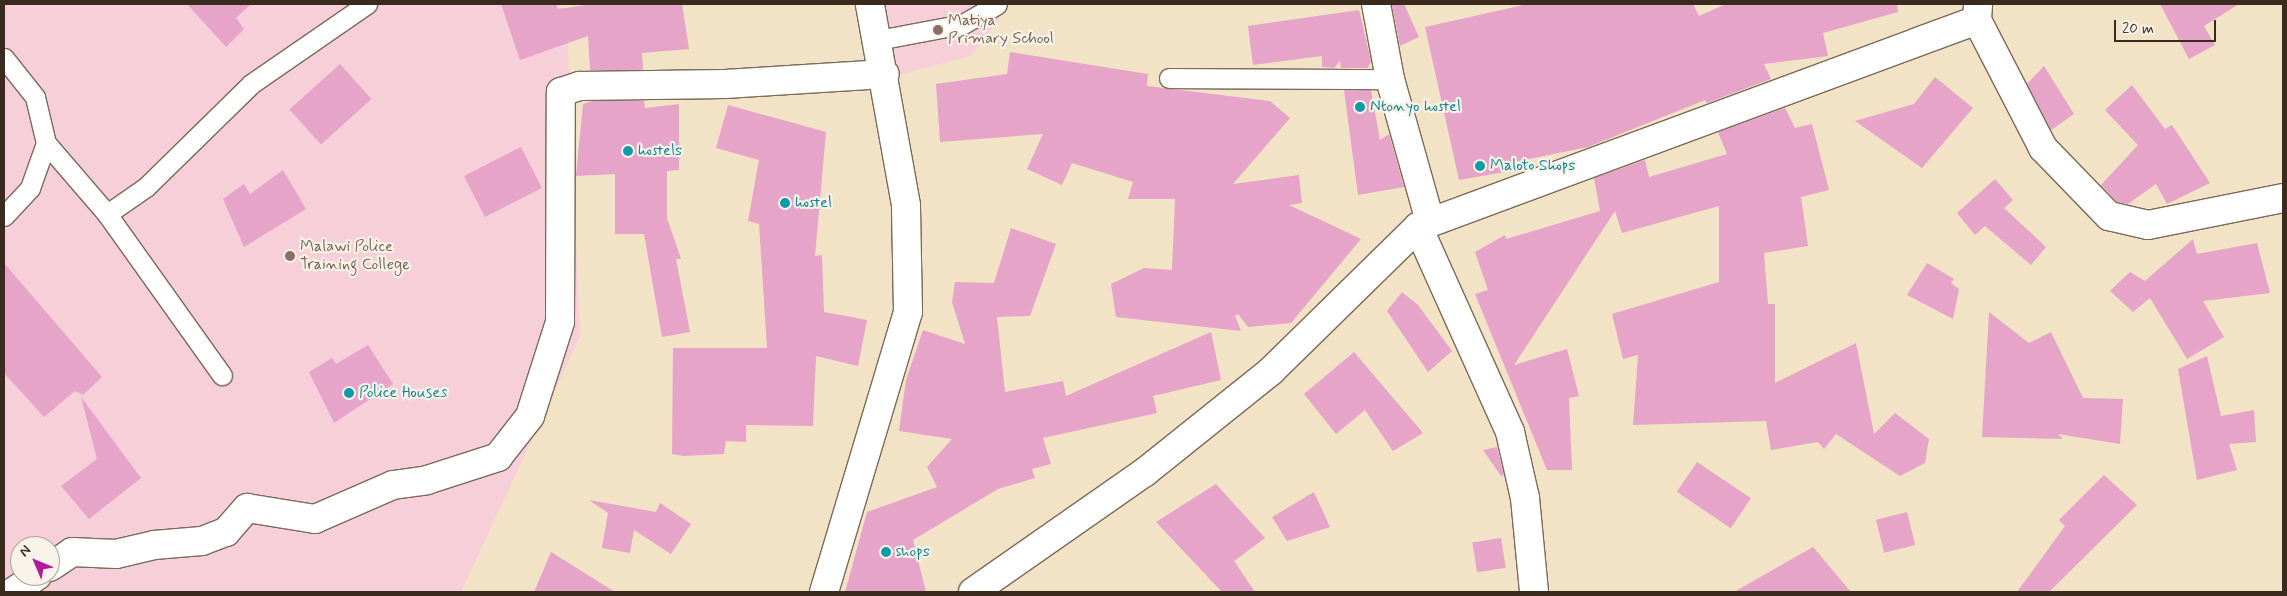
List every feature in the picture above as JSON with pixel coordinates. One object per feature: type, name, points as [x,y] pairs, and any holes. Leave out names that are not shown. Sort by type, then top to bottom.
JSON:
[{"type":"street","points":[[824,592],[908,312],[906,204],[885,74],[870,4]]},
{"type":"street","points":[[1376,4],[1390,79],[1424,224],[1510,432],[1525,498],[1534,592]]},
{"type":"street","points":[[972,592],[1145,472],[1270,371],[1424,224],[1701,126],[1978,12],[2043,148],[2109,216],[2148,225],[2283,198]]},
{"type":"street","points":[[60,560],[72,552],[116,554],[154,545],[202,542],[226,532],[247,508],[315,519],[393,484],[427,480],[498,457],[530,416],[560,322],[561,92],[580,86],[725,84],[885,74]]},
{"type":"lane","points":[[107,214],[146,187],[251,84],[367,4]]},
{"type":"lane","points":[[878,40],[963,24],[997,4]]},
{"type":"lane","points":[[4,58],[35,96],[46,143],[107,214],[222,375]]},
{"type":"lane","points":[[1169,78],[1390,79]]},
{"type":"lane","points":[[4,216],[30,188],[46,143]]},
{"type":"shaded area","name":"Malawi Police Training College","points":[[4,4],[560,4],[567,29],[580,336],[461,592],[4,592]]},
{"type":"shaded area","name":"Matiya Primary School","points":[[881,4],[1010,4],[971,56],[893,76]]},
{"type":"building","points":[[187,4],[251,4],[236,18],[244,29],[226,47]]},
{"type":"building","points":[[501,4],[556,4],[558,9],[593,4],[682,4],[689,49],[642,53],[643,70],[590,70],[588,36],[520,60]]},
{"type":"building","points":[[1404,4],[1419,37],[1400,46],[1392,5]]},
{"type":"building","points":[[1528,4],[1693,4],[1699,16],[1726,4],[1897,4],[1898,12],[1823,33],[1828,56],[1764,64],[1771,79],[1707,103],[1705,100],[1588,147],[1514,162],[1516,170],[1459,180],[1425,27]]},
{"type":"building","points":[[2160,4],[2239,4],[2204,26],[2215,45],[2189,59]]},
{"type":"building","points":[[1359,10],[1371,61],[1368,68],[1341,68],[1340,61],[1334,68],[1322,67],[1322,56],[1253,65],[1248,26]]},
{"type":"building","points":[[1010,52],[1148,74],[1147,86],[1270,101],[1290,118],[1233,184],[1299,175],[1302,203],[1289,205],[1361,239],[1291,323],[1248,327],[1238,314],[1235,316],[1241,331],[1116,317],[1111,284],[1144,268],[1172,270],[1175,199],[1128,199],[1133,182],[1072,163],[1062,185],[1027,169],[1043,134],[940,142],[936,84],[1007,74]]},
{"type":"building","points":[[340,64],[371,99],[321,144],[289,110]]},
{"type":"building","points":[[2044,66],[2074,114],[2051,130],[2027,84]]},
{"type":"building","points":[[1935,77],[1973,108],[1922,168],[1855,121],[1914,104]]},
{"type":"building","points":[[2132,85],[2165,129],[2172,125],[2210,183],[2167,204],[2156,184],[2128,204],[2117,202],[2101,185],[2138,145],[2105,110]]},
{"type":"building","points":[[1344,90],[1371,90],[1380,140],[1389,134],[1404,187],[1358,195]]},
{"type":"building","points":[[592,101],[644,101],[645,108],[679,104],[679,170],[667,171],[667,218],[681,259],[676,259],[690,332],[662,337],[644,234],[615,234],[615,174],[576,176],[583,104]]},
{"type":"building","points":[[728,105],[826,132],[815,256],[822,255],[824,312],[867,320],[858,366],[816,356],[813,426],[746,425],[746,442],[726,441],[724,454],[684,456],[672,454],[673,348],[767,348],[759,224],[748,221],[759,160],[716,148]]},
{"type":"building","points":[[1785,108],[1795,128],[1812,124],[1829,190],[1801,197],[1808,246],[1764,253],[1768,304],[1775,304],[1775,383],[1856,343],[1874,434],[1895,413],[1929,439],[1925,463],[1900,476],[1836,434],[1824,449],[1818,442],[1771,450],[1766,421],[1633,425],[1638,355],[1623,359],[1612,314],[1719,282],[1719,206],[1622,233],[1615,211],[1514,365],[1567,349],[1579,396],[1569,398],[1572,470],[1547,470],[1475,294],[1488,290],[1475,252],[1505,235],[1506,239],[1600,211],[1594,178],[1645,160],[1649,177],[1727,154],[1718,132]]},
{"type":"building","points":[[521,147],[542,188],[485,217],[464,176]]},
{"type":"building","points":[[283,170],[306,209],[244,247],[223,199],[244,184],[250,194]]},
{"type":"building","points":[[1995,179],[2013,200],[2004,208],[2046,247],[2031,265],[1985,226],[1975,235],[1957,213]]},
{"type":"building","points":[[1011,228],[1056,244],[1030,316],[997,317],[1005,392],[1063,381],[1066,396],[1211,332],[1221,380],[1153,396],[1157,413],[1043,438],[1051,464],[1032,469],[1035,478],[998,489],[913,540],[926,592],[845,592],[867,512],[937,487],[927,467],[952,439],[899,431],[906,380],[923,330],[965,344],[952,302],[955,282],[994,283]]},
{"type":"building","points":[[2193,239],[2197,254],[2257,243],[2270,293],[2203,301],[2224,337],[2187,359],[2150,298],[2133,312],[2110,291],[2130,272],[2145,281]]},
{"type":"building","points":[[4,263],[102,377],[83,395],[75,391],[44,417],[4,373]]},
{"type":"building","points":[[1927,263],[1954,279],[1951,283],[1959,289],[1953,319],[1907,295]]},
{"type":"building","points":[[1402,292],[1418,305],[1452,351],[1428,372],[1387,311]]},
{"type":"building","points":[[1989,312],[2029,343],[2051,332],[2083,398],[2123,399],[2120,444],[2058,434],[2063,439],[1982,437]]},
{"type":"building","name":"Police Houses","points":[[368,345],[393,384],[334,423],[309,372],[332,358],[336,364]]},
{"type":"building","points":[[1354,352],[1423,433],[1393,451],[1365,410],[1336,434],[1304,394]]},
{"type":"building","points":[[2207,356],[2221,416],[2254,410],[2256,442],[2229,444],[2237,470],[2197,480],[2178,369]]},
{"type":"building","points":[[81,397],[141,478],[89,519],[61,486],[97,459]]},
{"type":"building","points":[[1497,447],[1504,475],[1501,476],[1483,450]]},
{"type":"building","points":[[1697,462],[1751,498],[1731,528],[1677,492]]},
{"type":"building","points":[[2104,475],[2137,505],[2049,592],[2017,592],[2065,526],[2059,520]]},
{"type":"building","points":[[1216,484],[1265,538],[1234,561],[1255,592],[1222,592],[1156,522]]},
{"type":"building","points":[[1314,492],[1330,527],[1287,541],[1272,517]]},
{"type":"building","points":[[589,500],[656,512],[660,503],[691,524],[671,554],[634,530],[630,553],[602,548],[608,513]]},
{"type":"building","points":[[1907,512],[1915,545],[1884,553],[1876,520]]},
{"type":"building","points":[[1501,538],[1506,568],[1477,572],[1472,543]]},
{"type":"building","points":[[1813,547],[1851,592],[1734,592]]},
{"type":"building","points":[[551,552],[615,592],[534,592]]},
{"type":"place","name":"Matiya Primary School","points":[[938,30]]},
{"type":"place","name":"Ntonyo hostel","points":[[1360,107]]},
{"type":"place","name":"hostels","points":[[628,151]]},
{"type":"place","name":"Maloto Shops","points":[[1480,166]]},
{"type":"place","name":"hostel","points":[[785,203]]},
{"type":"place","name":"Malawi Police Training College","points":[[290,256]]},
{"type":"place","name":"Police Houses","points":[[349,393]]},
{"type":"place","name":"shops","points":[[886,552]]}]
